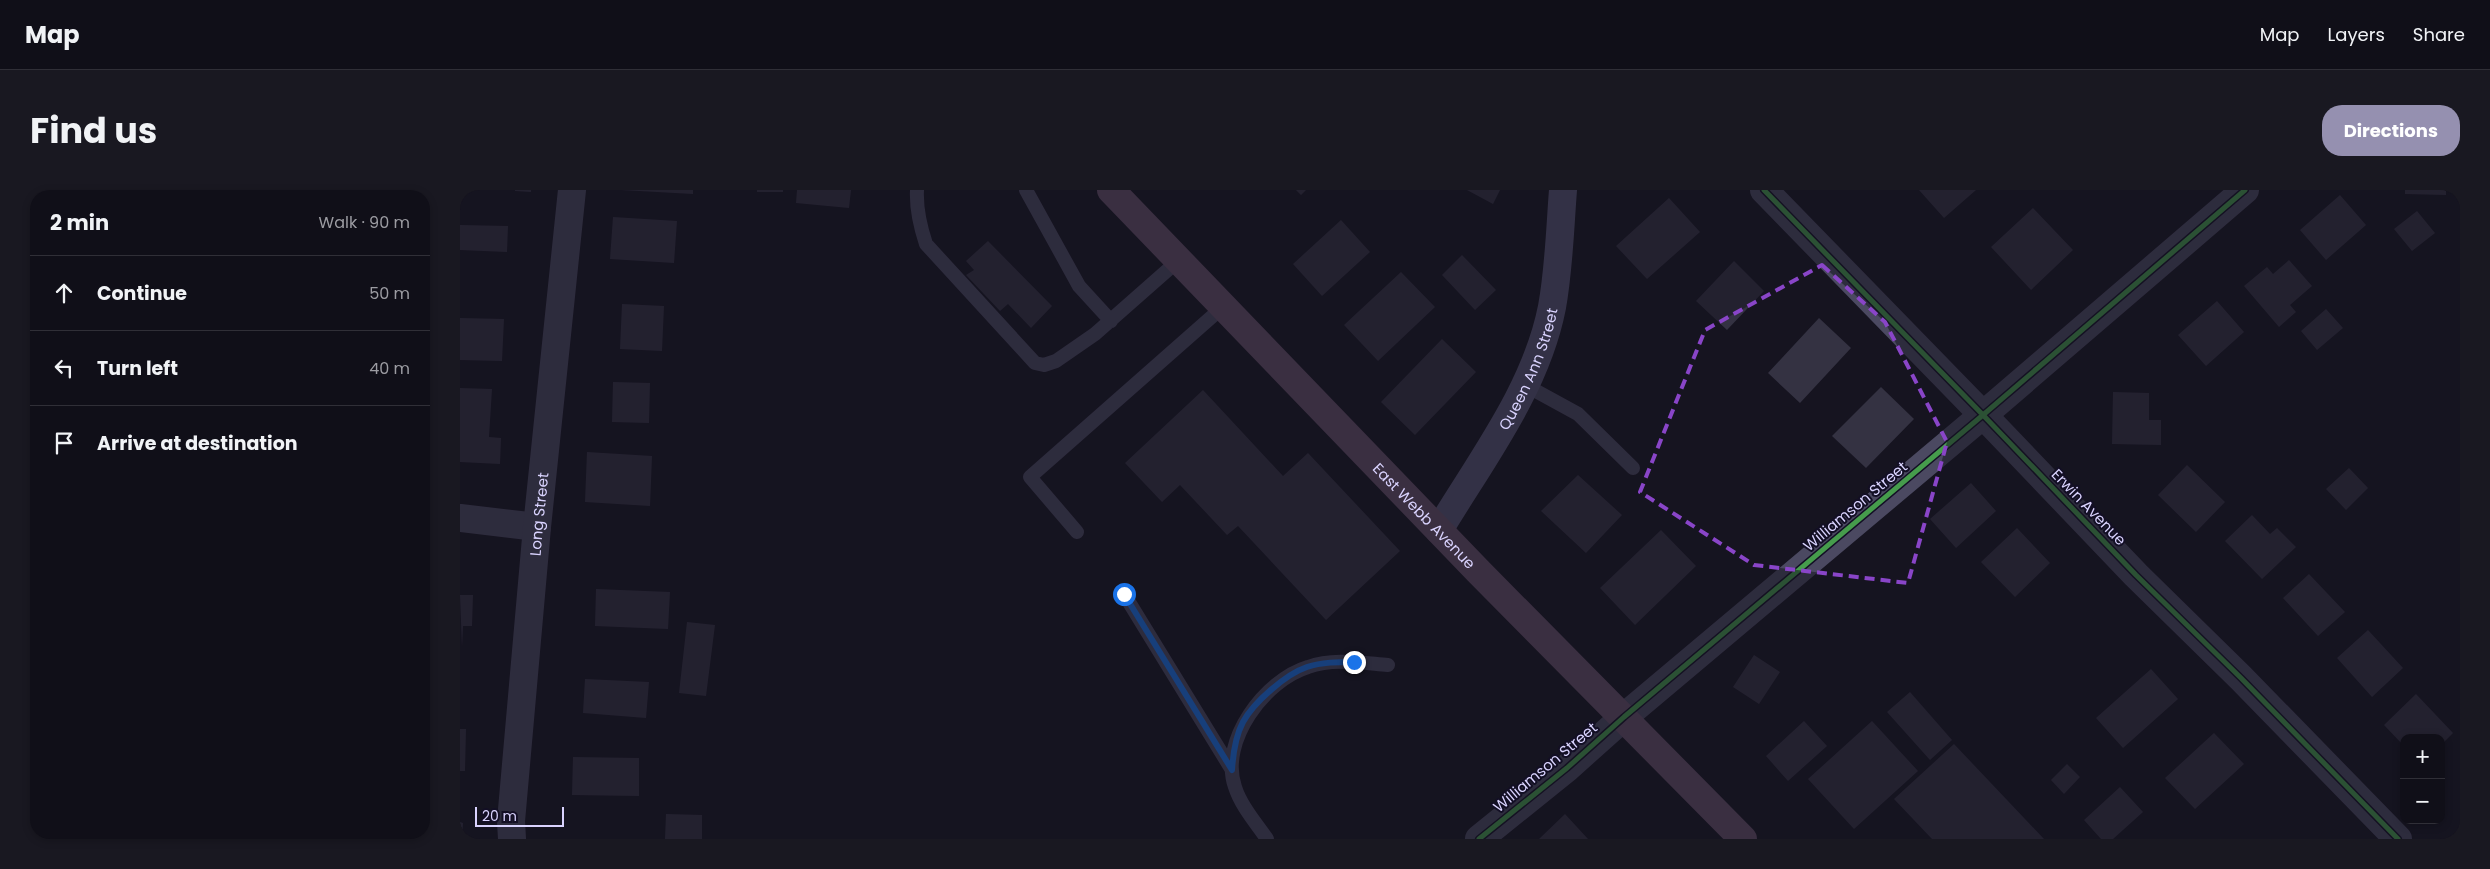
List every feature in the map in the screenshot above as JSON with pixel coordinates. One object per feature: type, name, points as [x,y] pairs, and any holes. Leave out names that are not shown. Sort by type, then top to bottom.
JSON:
[{"type":"highway","name":"East Webb Avenue","points":[[1111,190],[1439,530],[1743,839]]},
{"type":"street","name":"Long Street","points":[[512,839],[511,821],[537,527],[572,190]]},
{"type":"street","name":"Queen Ann Street","points":[[1439,530],[1492,444],[1525,385],[1540,350],[1552,307],[1563,190]]},
{"type":"street","name":"Erwin Avenue","points":[[1764,190],[1984,415],[2136,575],[2241,678],[2398,839]]},
{"type":"street","name":"Williamson Street","points":[[1479,839],[1567,768],[1624,717],[1984,415],[2245,190]]},
{"type":"street","points":[[460,518],[537,527]]},
{"type":"lane","points":[[917,190],[918,211],[926,244],[1035,364],[1044,365],[1056,361],[1095,334],[1179,260]]},
{"type":"lane","points":[[1026,190],[1079,286],[1111,321]]},
{"type":"lane","points":[[1077,532],[1030,476],[1224,306]]},
{"type":"lane","points":[[1525,385],[1578,414],[1633,468]]},
{"type":"lane","points":[[1124,594],[1232,770],[1238,794],[1267,839]]},
{"type":"lane","points":[[1232,770],[1234,747],[1243,721],[1274,686],[1307,667],[1332,662],[1388,665]]},
{"type":"highlighted area","points":[[1822,265],[1885,322],[1947,442],[1908,583],[1754,565],[1640,492],[1705,330]]},
{"type":"building","points":[[531,190],[531,192],[515,191]]},
{"type":"building","points":[[621,190],[693,190],[693,194]]},
{"type":"building","points":[[757,190],[783,190],[783,192],[757,192]]},
{"type":"building","points":[[797,190],[851,190],[849,208],[796,203]]},
{"type":"building","points":[[1296,190],[1306,190],[1301,195]]},
{"type":"building","points":[[1467,190],[1500,190],[1493,204]]},
{"type":"building","points":[[1919,190],[1976,190],[1944,218]]},
{"type":"building","points":[[2405,190],[2446,190],[2446,195],[2405,194]]},
{"type":"building","points":[[2340,195],[2366,225],[2326,260],[2300,230]]},
{"type":"building","points":[[1669,198],[1700,232],[1647,279],[1616,246]]},
{"type":"building","points":[[2033,208],[2073,250],[2031,290],[1991,247]]},
{"type":"building","points":[[2417,211],[2435,233],[2412,251],[2394,229]]},
{"type":"building","points":[[613,217],[677,221],[674,263],[610,259]]},
{"type":"building","points":[[1341,220],[1370,252],[1322,296],[1293,264]]},
{"type":"building","points":[[460,225],[508,226],[507,252],[460,250]]},
{"type":"building","points":[[988,241],[1052,306],[1031,328],[1008,304],[1000,311],[966,275],[974,270],[966,261]]},
{"type":"building","points":[[1462,255],[1496,290],[1475,310],[1442,275]]},
{"type":"building","points":[[2289,260],[2312,286],[2290,305],[2296,312],[2279,327],[2244,286],[2267,267],[2273,274]]},
{"type":"building","points":[[1734,261],[1764,291],[1727,330],[1696,301]]},
{"type":"building","points":[[1401,272],[1435,307],[1378,361],[1344,325]]},
{"type":"building","points":[[2217,301],[2244,332],[2206,366],[2178,335]]},
{"type":"building","points":[[622,304],[664,306],[662,351],[620,349]]},
{"type":"building","points":[[2326,309],[2343,328],[2317,350],[2301,331]]},
{"type":"building","points":[[460,318],[504,319],[502,361],[460,360]]},
{"type":"building","points":[[1819,318],[1851,348],[1800,403],[1768,373]]},
{"type":"building","points":[[1442,339],[1476,372],[1415,435],[1381,402]]},
{"type":"building","points":[[613,382],[650,383],[649,423],[612,422]]},
{"type":"building","points":[[1881,387],[1914,419],[1866,468],[1832,436]]},
{"type":"building","points":[[460,388],[492,389],[489,437],[501,438],[500,464],[460,462]]},
{"type":"building","points":[[1203,390],[1283,476],[1308,453],[1400,551],[1326,620],[1238,526],[1227,535],[1180,485],[1162,502],[1125,463]]},
{"type":"building","points":[[2113,392],[2149,393],[2149,420],[2161,420],[2161,445],[2112,444]]},
{"type":"building","points":[[587,452],[652,456],[650,506],[585,502]]},
{"type":"building","points":[[2187,465],[2225,502],[2196,532],[2158,495]]},
{"type":"building","points":[[2349,468],[2368,488],[2346,510],[2326,489]]},
{"type":"building","points":[[1578,475],[1622,515],[1586,553],[1541,511]]},
{"type":"building","points":[[1971,483],[1996,511],[1956,548],[1930,519]]},
{"type":"building","points":[[2252,515],[2270,534],[2277,528],[2296,547],[2262,579],[2225,541]]},
{"type":"building","points":[[2017,528],[2050,563],[2015,597],[1981,562]]},
{"type":"building","points":[[1661,530],[1696,566],[1635,625],[1600,588]]},
{"type":"building","points":[[2309,574],[2345,612],[2318,636],[2283,598]]},
{"type":"building","points":[[596,589],[670,592],[668,629],[595,626]]},
{"type":"building","points":[[460,595],[473,595],[472,626],[463,626],[462,647]]},
{"type":"building","points":[[687,622],[715,625],[706,696],[679,693]]},
{"type":"building","points":[[2368,630],[2403,668],[2372,697],[2337,658]]},
{"type":"building","points":[[1754,655],[1780,672],[1759,704],[1733,687]]},
{"type":"building","points":[[2151,669],[2178,699],[2123,748],[2096,718]]},
{"type":"building","points":[[585,679],[649,682],[646,718],[583,713]]},
{"type":"building","points":[[1910,692],[1952,740],[1930,760],[1887,712]]},
{"type":"building","points":[[2416,694],[2453,733],[2445,741],[2445,734],[2400,734],[2400,742],[2384,725]]},
{"type":"building","points":[[1804,721],[1827,746],[1788,781],[1766,756]]},
{"type":"building","points":[[1872,721],[1918,771],[1854,829],[1808,779]]},
{"type":"building","points":[[460,729],[466,729],[465,771],[460,771]]},
{"type":"building","points":[[2214,733],[2244,764],[2195,809],[2165,778]]},
{"type":"building","points":[[1954,744],[2044,839],[1932,839],[1894,799]]},
{"type":"building","points":[[573,757],[639,758],[639,796],[572,795]]},
{"type":"building","points":[[2067,764],[2080,777],[2064,794],[2051,780]]},
{"type":"building","points":[[2120,787],[2143,812],[2113,839],[2101,839],[2084,820]]},
{"type":"building","points":[[666,814],[702,815],[702,839],[665,839]]},
{"type":"building","points":[[1565,814],[1588,839],[1539,839]]},
{"type":"building","points":[[460,822],[463,823],[462,839],[460,839]]},
{"type":"cycle path","points":[[1764,190],[2136,575],[2241,678],[2398,839]]},
{"type":"cycle path","points":[[1479,839],[1567,768],[1624,717],[1983,415],[2245,190]]},
{"type":"route","points":[[1124,594],[1232,770],[1234,747],[1243,721],[1274,686],[1307,667],[1332,662],[1354,662]]}]
